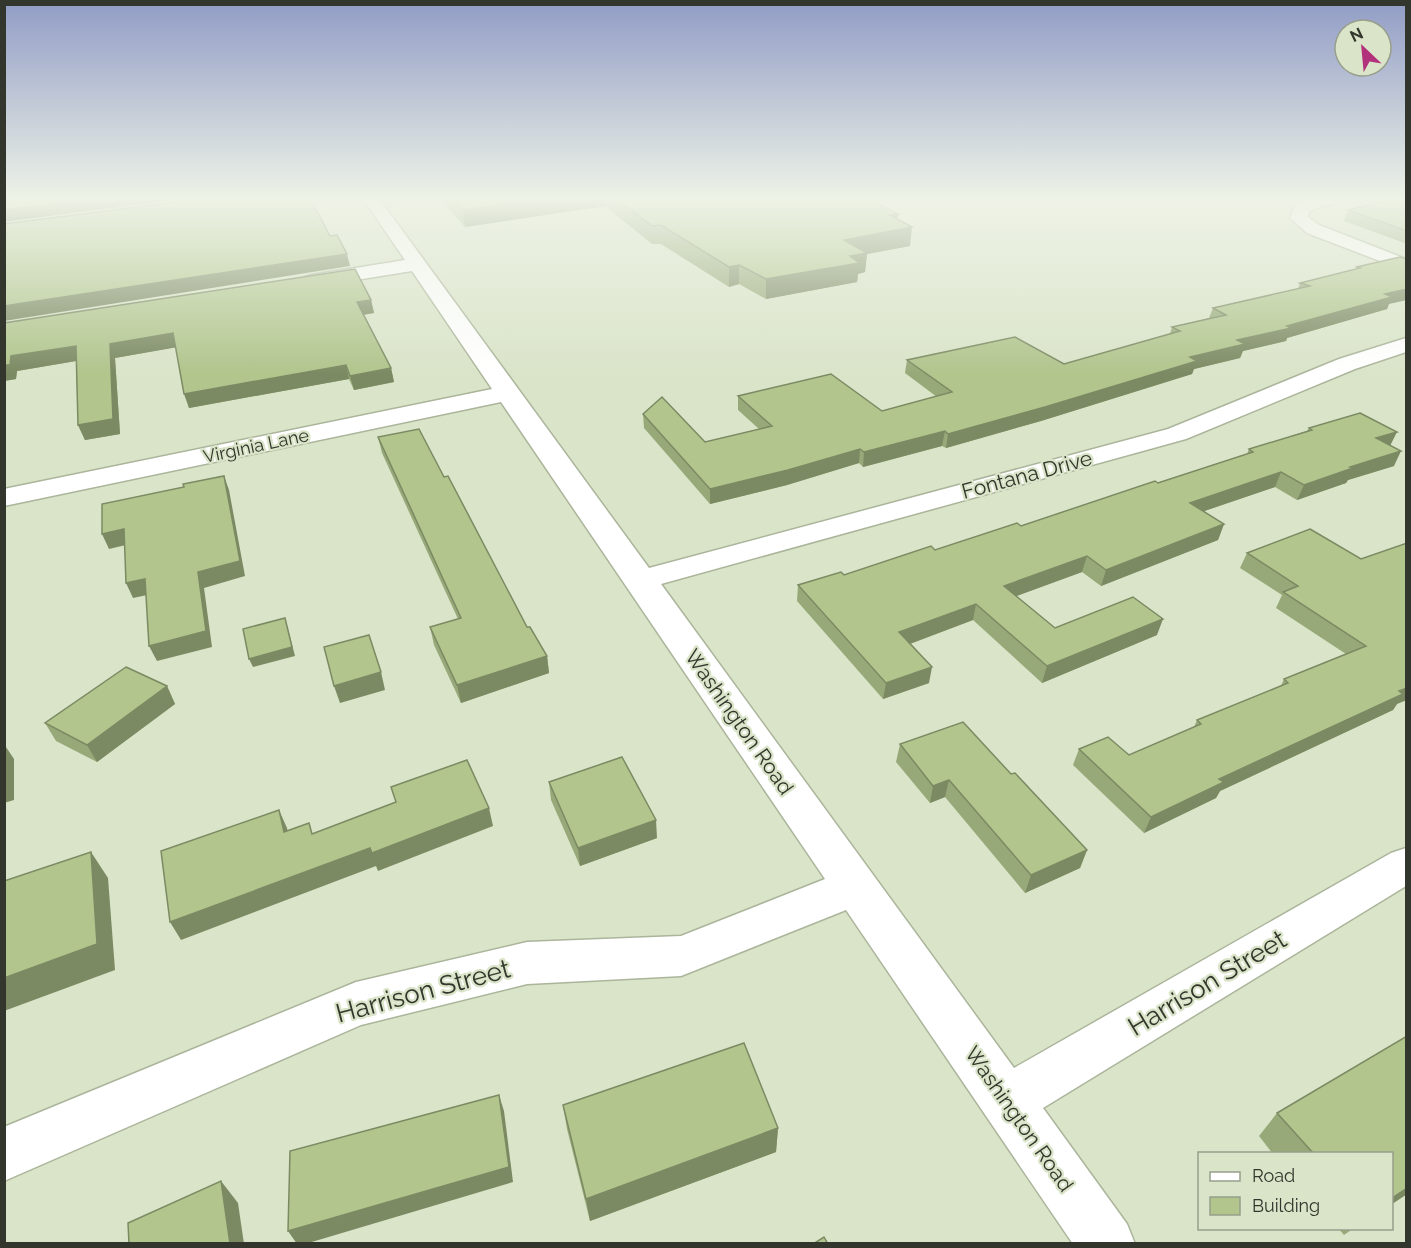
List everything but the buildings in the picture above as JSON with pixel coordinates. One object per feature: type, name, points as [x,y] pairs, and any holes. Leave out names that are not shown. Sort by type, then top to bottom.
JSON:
[{"type":"street","name":"Washington Road","points":[[413,258],[1107,1244]]},
{"type":"street","points":[[1387,258],[1407,266]]},
{"type":"street","points":[[287,285],[417,264]]},
{"type":"street","name":"Fontana Drive","points":[[640,580],[1177,434],[1347,364],[1407,345]]},
{"type":"street","name":"Virginia Lane","points":[[4,498],[508,393]]},
{"type":"street","name":"Harrison Street","points":[[1007,1101],[1407,865]]},
{"type":"street","name":"Harrison Street","points":[[4,1154],[356,1004],[527,963],[681,956],[791,914],[855,886]]}]
